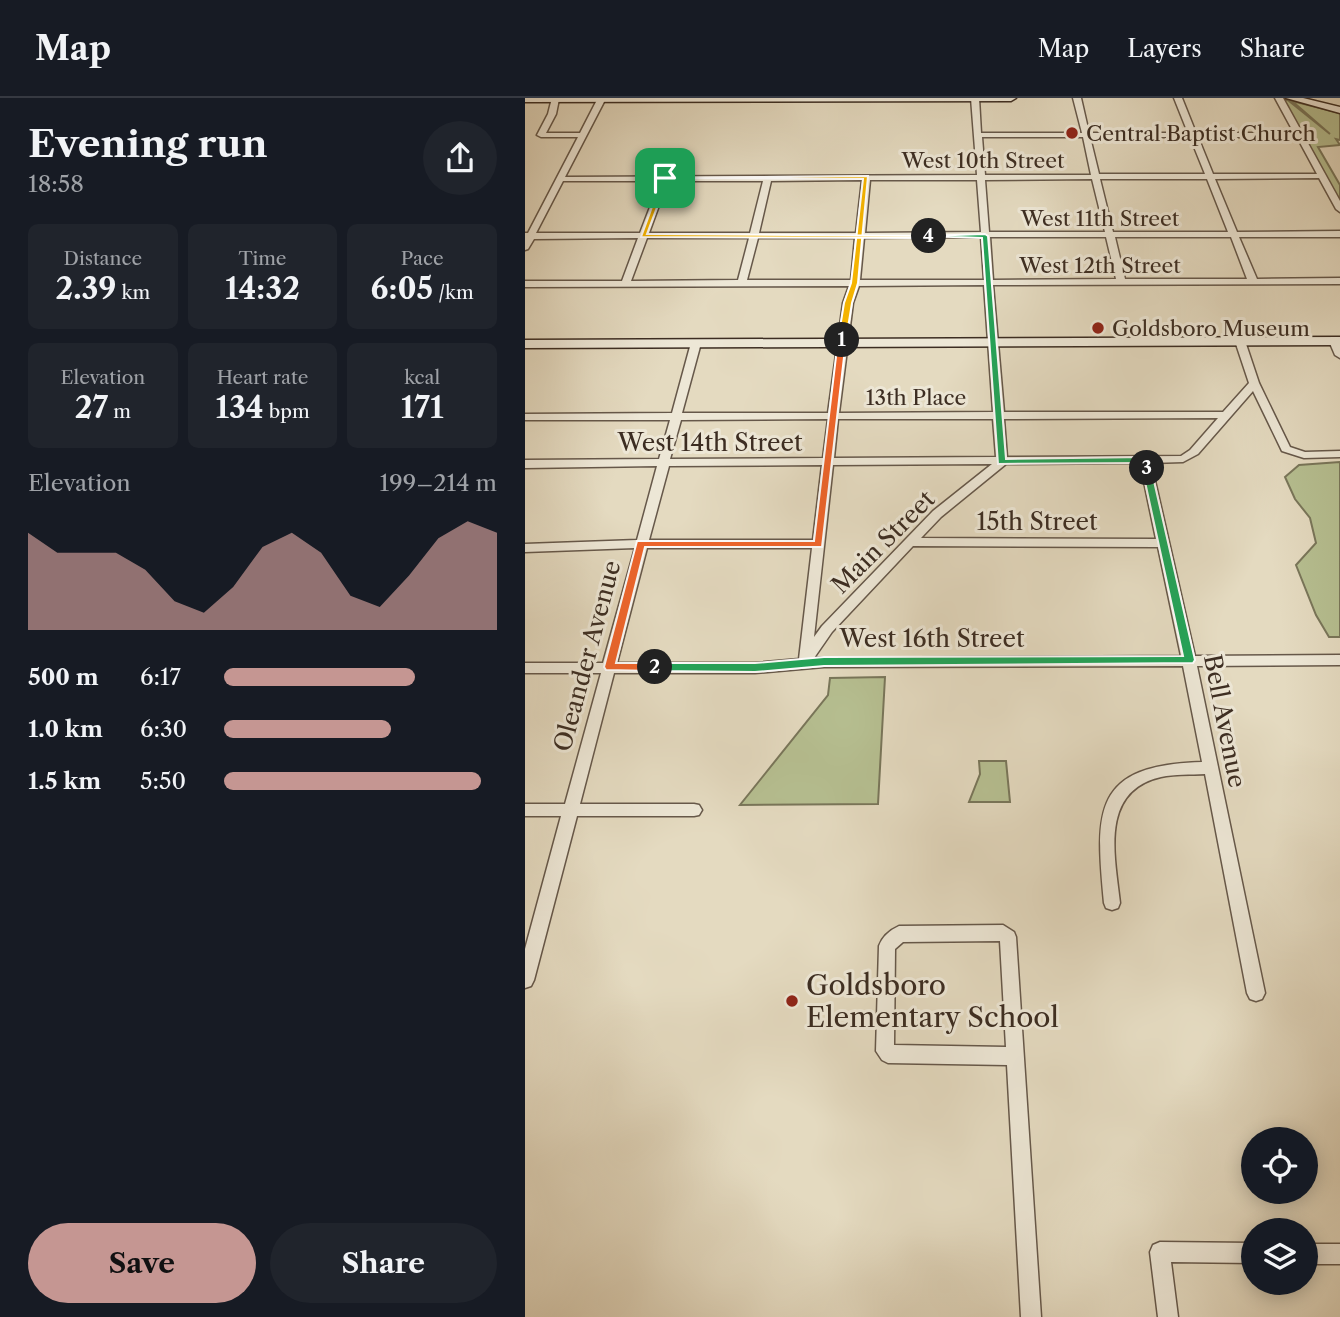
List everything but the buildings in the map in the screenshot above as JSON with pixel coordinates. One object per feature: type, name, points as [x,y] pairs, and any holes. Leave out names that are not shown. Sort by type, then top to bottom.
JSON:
[{"type":"street","points":[[975,98],[1002,462]]},
{"type":"street","points":[[525,99],[1011,98]]},
{"type":"street","points":[[1077,98],[1121,282]]},
{"type":"street","points":[[1178,98],[1253,281]]},
{"type":"street","points":[[1279,98],[1340,209]]},
{"type":"street","points":[[1291,98],[1340,110]]},
{"type":"street","points":[[555,99],[552,114],[541,135],[583,135]]},
{"type":"street","points":[[525,247],[528,236],[602,99]]},
{"type":"street","points":[[977,135],[1299,135]]},
{"type":"street","name":"West 10th Street","points":[[560,178],[1322,176]]},
{"type":"street","points":[[804,662],[842,343],[848,303],[855,283],[866,177]]},
{"type":"street","points":[[625,284],[665,178]]},
{"type":"street","points":[[742,284],[768,178]]},
{"type":"street","name":"West 11th Street","points":[[528,236],[1340,234]]},
{"type":"street","name":"West 12th Street","points":[[525,284],[1340,281]]},
{"type":"street","points":[[1240,341],[1254,383],[1286,449],[1304,455],[1340,454]]},
{"type":"street","points":[[525,344],[1337,341],[1340,355]]},
{"type":"street","name":"Oleander Avenue","points":[[525,980],[695,343]]},
{"type":"street","points":[[1224,415],[1254,383]]},
{"type":"street","name":"13th Place","points":[[525,416],[1224,415]]},
{"type":"street","name":"West 14th Street","points":[[525,464],[1002,462],[1189,458],[1224,415]]},
{"type":"street","name":"Bell Avenue","points":[[1145,460],[1189,660],[1256,992]]},
{"type":"street","name":"Main Street","points":[[804,662],[827,629],[937,514],[1002,462]]},
{"type":"street","name":"15th Street","points":[[910,542],[1163,543]]},
{"type":"street","points":[[525,548],[641,544],[818,544]]},
{"type":"street","name":"West 16th Street","points":[[525,667],[755,668],[804,662],[1340,660]]},
{"type":"street","points":[[1112,903],[1106,831],[1110,809],[1117,794],[1129,783],[1159,771],[1211,768]]},
{"type":"street","points":[[525,810],[694,810]]},
{"type":"street","points":[[1016,1056],[888,1054],[884,1045],[887,946],[899,934],[1007,934],[1016,1056],[1031,1317]]},
{"type":"street","points":[[1168,1317],[1160,1252],[1241,1253]]},
{"type":"street","points":[[1318,1254],[1340,1254]]},
{"type":"green space","points":[[1282,99],[1290,101],[1330,134],[1292,101],[1340,113],[1340,140],[1336,139],[1340,145],[1318,147],[1340,185],[1340,202]]},
{"type":"green space","points":[[1293,100],[1340,111],[1290,101]]},
{"type":"green space","points":[[1340,462],[1340,637],[1329,637],[1316,615],[1296,565],[1316,543],[1310,518],[1295,499],[1285,477],[1299,465]]},
{"type":"green space","points":[[885,677],[878,804],[740,805],[828,695],[830,678]]},
{"type":"green space","points":[[979,761],[1006,761],[1010,802],[969,802],[980,774]]},
{"type":"place","name":"Central Baptist Church","points":[[1072,133]]},
{"type":"place","name":"Goldsboro Museum","points":[[1098,328]]},
{"type":"place","name":"Goldsboro Elementary School","points":[[792,1001]]},
{"type":"route","points":[[665,178],[643,236],[860,237],[985,236],[1002,462],[1145,460],[1189,660],[804,662],[755,668],[610,667],[641,544],[818,544],[842,343],[848,303],[855,283],[860,237],[866,177],[665,178]]}]
